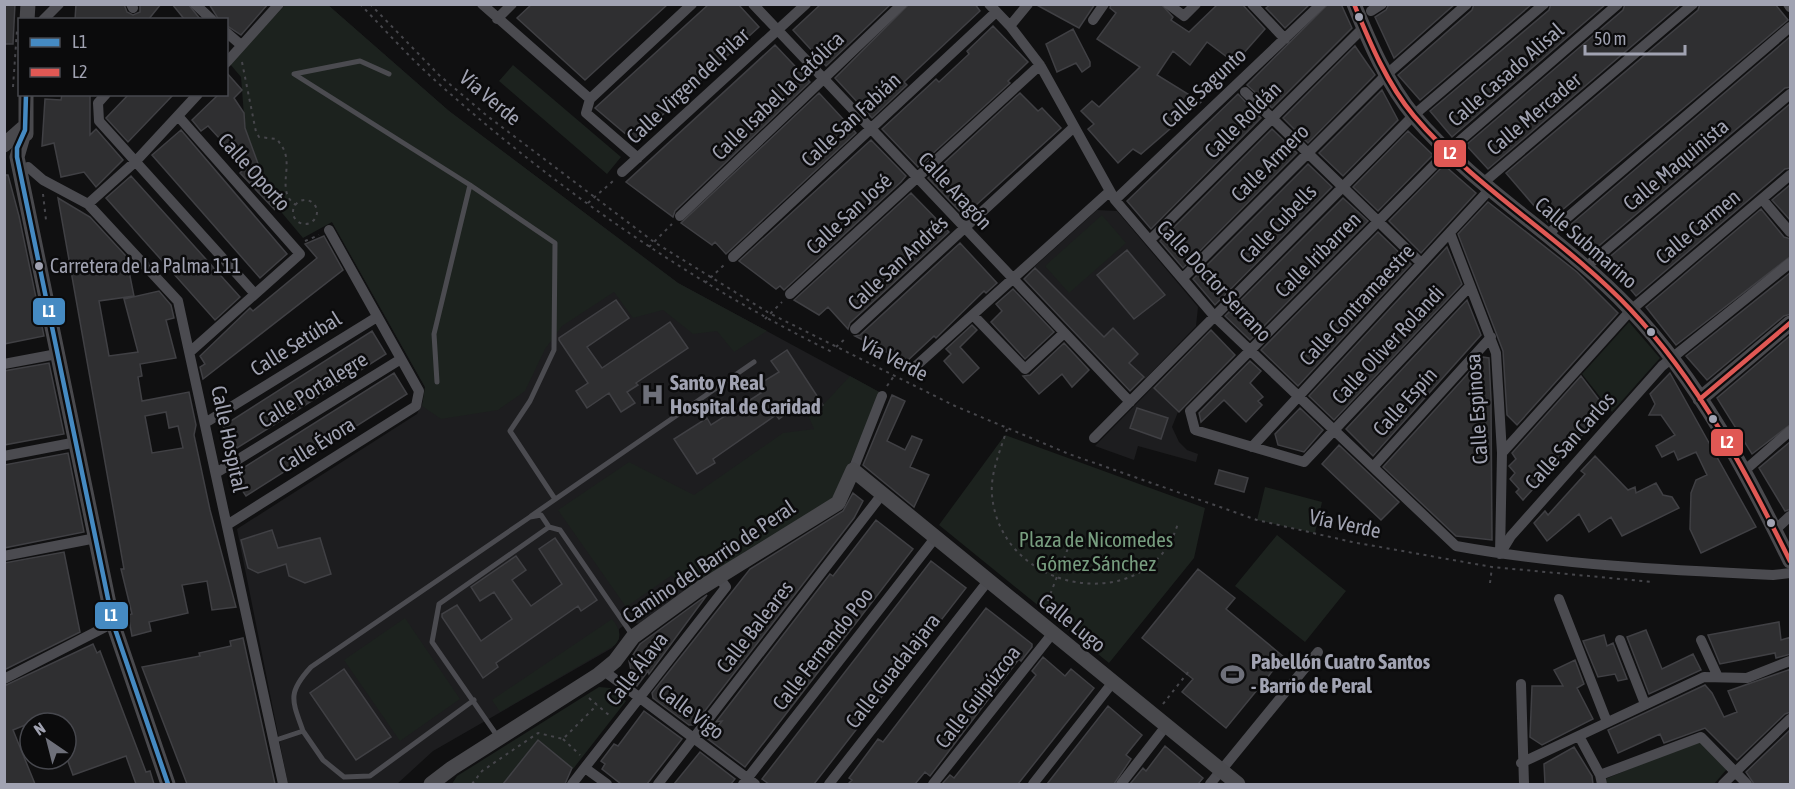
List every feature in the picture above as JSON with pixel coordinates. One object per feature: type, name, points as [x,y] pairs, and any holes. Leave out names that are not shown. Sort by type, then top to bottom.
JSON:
[{"type":"main road","name":"Calle Submarino","points":[[1354,4],[1386,75],[1414,115],[1448,151],[1487,186],[1587,266],[1631,310],[1674,359],[1743,472],[1791,561]]},
{"type":"main road","points":[[18,96],[16,130],[8,145],[53,307]]},
{"type":"main road","points":[[20,96],[26,126],[24,169],[57,354],[113,624],[168,784]]},
{"type":"main road","points":[[8,145],[26,126]]},
{"type":"main road","points":[[8,145],[24,169],[53,307],[77,442]]},
{"type":"main road","points":[[1700,399],[1791,322]]},
{"type":"main road","points":[[57,354],[66,376]]},
{"type":"main road","name":"Calle Lugo","points":[[853,470],[1238,784]]},
{"type":"main road","name":"Camino del Barrio de Peral","points":[[432,784],[604,670],[633,637],[718,576],[838,503],[853,470]]},
{"type":"street","points":[[45,18],[59,4]]},
{"type":"street","points":[[228,61],[279,4]]},
{"type":"street","points":[[482,4],[591,99]]},
{"type":"street","points":[[497,19],[512,4]]},
{"type":"street","points":[[638,158],[585,113],[591,99],[692,4]]},
{"type":"street","name":"Calle Aragón","points":[[753,4],[1011,280],[1130,402]]},
{"type":"street","name":"Calle Virgen del Pilar","points":[[622,172],[806,4]]},
{"type":"street","name":"Calle Isabel la Católica","points":[[680,216],[902,4]]},
{"type":"street","points":[[1010,26],[1028,4]]},
{"type":"street","points":[[1093,20],[1104,4]]},
{"type":"street","points":[[1168,4],[1184,16],[1196,4]]},
{"type":"street","points":[[1252,4],[1285,39]]},
{"type":"street","name":"Calle Sagunto","points":[[917,365],[1011,280],[1112,196],[1321,4]]},
{"type":"street","points":[[1371,11],[1382,4]]},
{"type":"street","name":"Calle Armero","points":[[1183,278],[1386,75],[1467,4]]},
{"type":"street","name":"Calle Cubells","points":[[1094,438],[1414,115],[1544,4]]},
{"type":"street","name":"Calle Casado Alisal","points":[[1448,151],[1618,4]]},
{"type":"street","name":"Calle Mercader","points":[[1487,186],[1693,4]]},
{"type":"street","points":[[200,6],[210,18]]},
{"type":"street","name":"Calle Doctor Serrano","points":[[992,8],[1010,26],[1040,65],[1112,196],[1215,316],[1456,546],[1500,554]]},
{"type":"street","name":"Calle San Fabián","points":[[733,257],[870,129],[992,8]]},
{"type":"street","name":"Calle Roldán","points":[[1150,240],[1364,27]]},
{"type":"street","points":[[1548,234],[1791,27]]},
{"type":"street","points":[[228,35],[238,49]]},
{"type":"street","name":"Calle San José","points":[[790,294],[1040,65]]},
{"type":"street","points":[[1245,92],[1421,263]]},
{"type":"street","name":"Calle Maquinista","points":[[1587,266],[1791,94]]},
{"type":"street","points":[[104,96],[98,103],[99,121],[255,294]]},
{"type":"street","points":[[88,204],[136,161],[196,96]]},
{"type":"street","name":"Calle Oporto","points":[[178,116],[297,250]]},
{"type":"street","name":"Calle San Andrés","points":[[855,329],[1074,127]]},
{"type":"street","name":"Calle Iribarren","points":[[1252,447],[1195,430],[1190,411],[1448,151]]},
{"type":"street","name":"Calle Hospital","points":[[24,169],[88,204],[178,301],[191,351],[283,784]]},
{"type":"street","name":"Calle Carmen","points":[[1502,453],[1631,310],[1791,175]]},
{"type":"street","name":"Calle Contramaestre","points":[[1252,447],[1450,233],[1487,186]]},
{"type":"street","points":[[1762,199],[1791,232]]},
{"type":"street","points":[[329,230],[401,359]]},
{"type":"street","name":"Calle Espinosa","points":[[1450,233],[1496,353],[1502,453],[1500,554]]},
{"type":"street","points":[[191,351],[255,294],[297,250]]},
{"type":"street","name":"Calle San Carlos","points":[[1500,554],[1511,536],[1662,366],[1674,359],[1791,263]]},
{"type":"street","name":"Calle Oliver Rolandi","points":[[1252,447],[1304,462],[1470,286]]},
{"type":"street","points":[[973,315],[1025,369],[1063,334]]},
{"type":"street","name":"Calle Setúbal","points":[[205,423],[377,317]]},
{"type":"street","name":"Calle Espín","points":[[1373,467],[1491,337]]},
{"type":"street","points":[[4,364],[57,354]]},
{"type":"street","name":"Calle Évora","points":[[227,525],[416,406],[419,391],[401,359]]},
{"type":"street","name":"Calle Portalegre","points":[[216,473],[401,359]]},
{"type":"street","points":[[853,470],[882,396]]},
{"type":"street","points":[[1743,472],[1791,431]]},
{"type":"street","points":[[4,456],[77,442]]},
{"type":"street","name":"Calle Baleares","points":[[658,784],[883,494]]},
{"type":"street","points":[[1775,530],[1791,516]]},
{"type":"street","points":[[4,556],[96,538]]},
{"type":"street","name":"Calle Fernando Poo","points":[[748,783],[935,538]]},
{"type":"street","points":[[1500,554],[1640,569],[1773,575],[1791,573]]},
{"type":"street","name":"Calle Álava","points":[[572,784],[581,765],[640,697],[726,587],[718,576]]},
{"type":"street","name":"Calle Guadalajara","points":[[830,784],[988,581]]},
{"type":"street","points":[[1559,599],[1607,722]]},
{"type":"street","points":[[4,679],[113,624]]},
{"type":"street","name":"Calle Guipúzcoa","points":[[933,784],[1052,634]]},
{"type":"street","points":[[1620,639],[1645,704]]},
{"type":"street","points":[[1701,640],[1719,677]]},
{"type":"street","points":[[1209,784],[1318,652]]},
{"type":"street","points":[[1521,763],[1704,677],[1747,678],[1791,661]]},
{"type":"street","name":"Calle Vigo","points":[[604,670],[694,738],[748,783]]},
{"type":"street","points":[[1033,784],[1113,682]]},
{"type":"street","points":[[1521,684],[1521,763],[1524,784]]},
{"type":"street","points":[[1723,784],[1791,719]]},
{"type":"street","points":[[1121,784],[1166,726]]},
{"type":"street","points":[[1579,736],[1601,780],[1701,738],[1747,784]]},
{"type":"street","points":[[581,765],[607,784]]},
{"type":"lane","points":[[389,74],[360,61],[294,74],[470,185],[555,243],[554,350],[530,401],[510,431],[555,499]]},
{"type":"lane","points":[[437,382],[434,334],[470,185]]},
{"type":"lane","points":[[474,700],[370,776],[344,777],[323,760],[303,731],[292,701],[295,684],[311,667],[754,362]]},
{"type":"lane","points":[[530,517],[541,515],[549,527],[560,530],[633,637]]},
{"type":"lane","points":[[499,738],[432,642],[439,604],[549,527]]},
{"type":"lane","points":[[273,741],[303,731]]},
{"type":"path","name":"Vía Verde","points":[[360,4],[435,81],[532,161],[649,248],[765,319],[832,352]]},
{"type":"path","name":"Vía Verde","points":[[370,4],[439,75],[486,115],[645,236],[770,314],[1007,429],[1132,477],[1257,519],[1352,542],[1492,567],[1490,583]]},
{"type":"path","points":[[238,49],[243,63],[256,132],[259,137],[277,140],[286,154],[285,189],[290,201],[296,205]]},
{"type":"path","points":[[588,203],[622,172]]},
{"type":"path","points":[[303,200],[313,203],[317,210],[315,218],[310,223],[300,222],[294,212],[296,205],[303,200]]},
{"type":"path","points":[[649,248],[680,216]]},
{"type":"path","points":[[297,250],[329,230]]},
{"type":"path","points":[[705,283],[733,257]]},
{"type":"path","points":[[765,319],[790,294]]},
{"type":"path","points":[[836,347],[855,329]]},
{"type":"path","points":[[1007,429],[992,481],[992,494],[998,521],[1016,552],[1057,579],[1096,584],[1134,573],[1163,551],[1178,523]]},
{"type":"path","points":[[1044,609],[1075,530]]},
{"type":"path","points":[[1154,716],[1189,671]]},
{"type":"path","points":[[590,692],[585,695],[613,717],[607,725]]},
{"type":"path","points":[[563,739],[597,705]]},
{"type":"path","points":[[472,784],[482,771],[538,733],[563,739],[582,756],[581,765]]},
{"type":"shaded area","name":"Santo y Real Hospital de Caridad","points":[[285,5],[328,5],[449,111],[678,283],[881,393],[830,502],[746,551],[640,624],[629,622],[619,629],[619,639],[612,648],[433,751],[397,784],[288,784],[237,529],[417,414],[425,398],[425,387],[332,222]]},
{"type":"shaded area","points":[[1097,210],[1117,211],[1198,307],[1196,326],[1145,379],[1034,267]]},
{"type":"shaded area","points":[[1153,387],[1178,412],[1172,427],[1179,442],[1187,450],[1198,454],[1196,462],[1138,446],[1134,460],[1095,446]]},
{"type":"green space","points":[[285,5],[328,5],[449,111],[678,283],[767,331],[734,352],[717,331],[693,334],[663,310],[633,318],[614,292],[562,326],[545,349],[525,391],[498,410],[441,419],[422,406],[425,387],[332,222],[303,238],[272,201],[245,128],[241,77],[230,64]]},
{"type":"green space","points":[[513,65],[621,157],[607,174],[499,81]]},
{"type":"green space","points":[[1102,215],[1126,243],[1069,293],[1045,266]]},
{"type":"green space","points":[[1629,322],[1660,358],[1612,412],[1582,374]]},
{"type":"green space","points":[[850,376],[881,393],[835,497],[746,551],[686,593],[672,575],[626,607],[558,510],[629,462],[694,495],[783,433],[814,429],[808,415],[823,405]]},
{"type":"green space","name":"Plaza de Nicomedes Gómez Sánchez","points":[[1005,435],[1205,508],[1194,558],[1109,663],[939,525]]},
{"type":"green space","points":[[1265,487],[1322,502],[1315,533],[1257,520]]},
{"type":"green space","points":[[1277,535],[1346,591],[1305,642],[1235,586]]},
{"type":"green space","points":[[405,618],[460,699],[400,741],[344,660]]},
{"type":"green space","points":[[612,619],[619,632],[615,645],[500,712],[492,700]]},
{"type":"green space","points":[[599,687],[610,688],[626,701],[573,769],[538,740],[503,784],[452,784],[457,776]]},
{"type":"green space","points":[[1699,740],[1727,769],[1714,784],[1604,784],[1603,780]]},
{"type":"building","points":[[4,4],[15,4],[13,44],[4,44]]},
{"type":"building","points":[[76,4],[124,4],[127,12],[133,15],[140,12],[140,4],[161,4],[150,18],[75,18]]},
{"type":"building","points":[[172,4],[188,4],[199,18],[183,18]]},
{"type":"building","points":[[209,4],[268,4],[241,35],[228,26],[228,18],[218,18]]},
{"type":"building","points":[[532,4],[668,4],[585,80],[517,18]]},
{"type":"building","points":[[709,4],[738,4],[759,27],[634,141],[595,108]]},
{"type":"building","points":[[821,4],[891,4],[826,66],[793,30]]},
{"type":"building","points":[[909,4],[975,4],[980,11],[904,82],[907,85],[872,118],[835,78]]},
{"type":"building","points":[[1035,4],[1095,4],[1079,28]]},
{"type":"building","points":[[1111,4],[1161,4],[1173,17],[1171,20],[1189,32],[1218,4],[1242,4],[1265,29],[1235,63],[1207,42],[1190,65],[1173,51],[1157,75],[1201,102],[1141,154],[1133,149],[1118,163],[1088,129],[1094,124],[1081,111],[1092,101],[1099,107],[1140,67],[1097,39],[1116,13],[1110,8]]},
{"type":"building","points":[[1271,4],[1310,4],[1285,28],[1266,8]]},
{"type":"building","points":[[1328,4],[1341,4],[1352,28],[1272,108],[1247,85]]},
{"type":"building","points":[[1389,4],[1455,4],[1394,58],[1375,17],[1386,10]]},
{"type":"building","points":[[1474,4],[1532,4],[1420,100],[1398,75],[1472,10]]},
{"type":"building","points":[[1551,4],[1606,4],[1452,137],[1430,111],[1549,10]]},
{"type":"building","points":[[1625,4],[1681,4],[1488,169],[1466,145],[1623,10]]},
{"type":"building","points":[[1700,4],[1775,4],[1788,20],[1548,222],[1506,173],[1698,10]]},
{"type":"building","points":[[993,26],[1028,62],[1008,81],[1010,83],[918,167],[882,129],[936,79],[939,82],[969,54],[967,51]]},
{"type":"building","points":[[1073,29],[1090,66],[1082,72],[1076,63],[1057,72],[1046,44]]},
{"type":"building","points":[[1791,36],[1791,87],[1785,88],[1594,250],[1587,243],[1583,248],[1570,235],[1573,231],[1569,226]]},
{"type":"building","points":[[775,45],[810,82],[675,211],[673,217],[626,182]]},
{"type":"building","points":[[1355,46],[1375,75],[1308,143],[1283,118]]},
{"type":"building","points":[[228,74],[242,90],[234,98],[244,113],[245,128],[275,210],[240,173],[246,167],[208,126],[201,131],[192,120],[217,96],[228,96]]},
{"type":"building","points":[[1382,90],[1398,120],[1343,176],[1319,153]]},
{"type":"building","points":[[819,93],[856,133],[726,254],[715,242],[712,245],[681,223]]},
{"type":"building","points":[[1020,93],[1038,111],[1042,108],[1061,128],[964,216],[928,178]]},
{"type":"building","points":[[1238,94],[1261,118],[1151,229],[1127,201]]},
{"type":"building","points":[[62,96],[90,96],[90,135],[96,129],[123,160],[96,187],[84,172],[61,177],[54,143],[42,146],[45,99],[61,100]]},
{"type":"building","points":[[127,96],[172,96],[128,142],[106,118]]},
{"type":"building","points":[[1791,103],[1791,168],[1785,169],[1636,296],[1606,260]]},
{"type":"building","points":[[1272,129],[1297,153],[1183,268],[1160,241]]},
{"type":"building","points":[[181,130],[287,254],[260,278],[152,155]]},
{"type":"building","points":[[1408,131],[1433,155],[1378,211],[1353,187]]},
{"type":"building","points":[[871,140],[906,176],[784,290],[780,286],[776,289],[739,261]]},
{"type":"building","points":[[1308,164],[1332,187],[1215,305],[1193,279]]},
{"type":"building","points":[[1444,165],[1476,193],[1421,253],[1389,221]]},
{"type":"building","points":[[4,175],[8,175],[19,216],[44,336],[4,344]]},
{"type":"building","points":[[131,176],[240,297],[215,320],[106,198]]},
{"type":"building","points":[[1791,184],[1791,221],[1772,200]]},
{"type":"building","points":[[911,193],[949,232],[850,323],[848,329],[828,307],[819,315],[794,300]]},
{"type":"building","points":[[58,198],[90,217],[126,256],[134,296],[99,301],[109,356],[138,352],[124,299],[159,291],[171,305],[174,318],[166,320],[176,358],[140,364],[142,376],[138,377],[142,401],[189,392],[196,425],[194,435],[210,510],[236,607],[212,610],[207,581],[182,585],[188,613],[149,622],[151,631],[132,636],[128,615],[132,614],[121,569],[124,569]],"holes":[[[166,412],[169,428],[178,426],[183,448],[152,453],[145,416]]]},
{"type":"building","points":[[1343,198],[1368,221],[1250,340],[1225,316]]},
{"type":"building","points":[[1488,202],[1577,272],[1618,313],[1517,425],[1507,415],[1503,351],[1458,234]]},
{"type":"building","points":[[1761,209],[1784,237],[1791,239],[1791,256],[1676,345],[1646,307]]},
{"type":"building","points":[[1378,232],[1411,264],[1298,386],[1261,350]]},
{"type":"building","points":[[324,236],[343,270],[203,379],[200,367],[205,364],[200,356],[250,308],[253,311],[317,258],[305,244]]},
{"type":"building","points":[[960,243],[997,283],[986,293],[984,291],[936,338],[934,336],[906,362],[855,336],[860,335]]},
{"type":"building","points":[[1447,247],[1462,284],[1334,420],[1309,396]]},
{"type":"building","points":[[1127,250],[1165,295],[1134,319],[1097,275]]},
{"type":"building","points":[[1035,268],[1104,337],[1113,328],[1138,354],[1129,363],[1144,377],[1130,391],[1024,279]]},
{"type":"building","points":[[1791,272],[1791,314],[1784,316],[1707,380],[1686,356]]},
{"type":"building","points":[[1013,289],[1054,332],[1025,359],[991,322],[1002,311],[996,304]]},
{"type":"building","points":[[616,300],[629,318],[587,347],[602,368],[670,322],[688,348],[636,383],[638,385],[627,392],[635,403],[621,412],[609,393],[587,408],[576,391],[588,383],[559,340]]},
{"type":"building","points":[[1467,300],[1481,335],[1373,456],[1346,429]]},
{"type":"building","points":[[972,325],[977,330],[960,347],[979,368],[963,383],[944,361],[951,354],[946,349]]},
{"type":"building","points":[[1211,330],[1235,355],[1179,412],[1154,388]]},
{"type":"building","points":[[372,331],[386,354],[237,448],[223,426]]},
{"type":"building","points":[[1791,335],[1791,424],[1752,454],[1717,398]]},
{"type":"building","points":[[1064,343],[1089,370],[1072,387],[1062,374],[1039,394],[1023,376],[1030,375]]},
{"type":"building","points":[[787,350],[823,405],[808,415],[800,404],[779,419],[776,415],[713,459],[715,463],[697,474],[674,439],[707,418],[711,425],[761,393],[756,386],[779,372],[771,361]]},
{"type":"building","points":[[1483,357],[1489,358],[1492,540],[1456,536],[1383,467]]},
{"type":"building","points":[[1250,361],[1261,371],[1250,383],[1263,397],[1258,401],[1262,405],[1246,422],[1224,400],[1201,422],[1199,413]]},
{"type":"building","points":[[49,363],[64,434],[4,445],[4,371]]},
{"type":"building","points":[[394,373],[407,394],[246,496],[232,475]]},
{"type":"building","points":[[1670,373],[1756,527],[1701,553],[1690,529],[1691,493],[1696,480],[1707,475],[1696,452],[1678,460],[1674,451],[1662,457],[1656,446],[1675,435],[1661,415],[1649,415],[1655,404],[1650,394]]},
{"type":"building","points":[[1581,376],[1606,409],[1523,500],[1516,492],[1519,489],[1510,479],[1515,473],[1509,466],[1516,459],[1512,453]]},
{"type":"building","points":[[892,395],[905,401],[887,441],[905,450],[912,436],[922,440],[910,467],[929,475],[914,507],[863,465]]},
{"type":"building","points":[[1137,408],[1168,418],[1161,439],[1130,428]]},
{"type":"building","points":[[1300,408],[1323,430],[1304,452],[1278,445],[1275,434]]},
{"type":"building","points":[[1791,441],[1791,509],[1785,511],[1759,468]]},
{"type":"building","points":[[1339,445],[1399,502],[1381,520],[1322,464]]},
{"type":"building","points":[[68,453],[84,532],[4,548],[4,465]]},
{"type":"building","points":[[1595,456],[1628,490],[1635,487],[1636,493],[1656,483],[1663,495],[1672,497],[1679,508],[1622,536],[1611,517],[1589,532],[1579,514],[1547,541],[1534,523],[1545,511],[1548,515],[1585,474],[1581,471]]},
{"type":"building","points":[[1219,470],[1248,478],[1244,492],[1215,484]]},
{"type":"building","points":[[853,493],[863,501],[854,518],[694,725],[689,725],[653,698],[652,693],[750,569],[843,511]]},
{"type":"building","points":[[876,520],[913,549],[745,767],[708,739],[722,721],[716,722],[830,574],[833,576]]},
{"type":"building","points":[[272,530],[278,548],[320,538],[331,574],[305,583],[289,576],[286,564],[258,573],[248,568],[241,540]]},
{"type":"building","points":[[555,538],[597,600],[581,611],[578,606],[496,663],[498,667],[483,678],[442,614],[457,605],[481,641],[512,619],[494,592],[480,601],[471,587],[516,556],[526,570],[512,580],[531,606],[562,584],[539,549]]},
{"type":"building","points":[[64,552],[80,632],[4,670],[4,563]]},
{"type":"building","points":[[931,561],[966,588],[814,784],[769,784],[762,779]]},
{"type":"building","points":[[1198,569],[1235,598],[1226,609],[1284,657],[1226,728],[1182,692],[1193,679],[1142,638]]},
{"type":"building","points":[[707,595],[649,674],[648,671],[637,686],[634,684],[629,661],[640,644]]},
{"type":"building","points":[[986,608],[1032,644],[1032,647],[1021,661],[1019,659],[930,776],[925,772],[915,784],[848,784],[852,780],[849,778],[878,739],[883,742]]},
{"type":"building","points":[[1779,622],[1781,640],[1791,637],[1791,654],[1776,658],[1775,653],[1720,664],[1708,635]]},
{"type":"building","points":[[1646,630],[1662,669],[1693,654],[1701,670],[1649,694],[1627,637]]},
{"type":"building","points":[[1604,635],[1607,646],[1613,643],[1627,679],[1618,681],[1615,674],[1598,677],[1583,641]]},
{"type":"building","points":[[243,638],[275,784],[187,784],[142,667],[200,656],[199,653],[231,646],[230,641]]},
{"type":"building","points":[[93,644],[97,653],[100,651],[146,772],[150,771],[154,784],[136,784],[126,756],[73,775],[72,771],[78,771],[78,711],[18,711],[18,728],[13,730],[18,742],[18,771],[30,771],[35,784],[4,784],[4,686]]},
{"type":"building","points":[[1043,657],[1065,676],[1071,669],[1094,688],[1018,784],[942,784],[950,775],[954,778],[1036,675],[1032,671]]},
{"type":"building","points":[[1575,660],[1584,684],[1577,688],[1593,719],[1542,745],[1530,737],[1532,686],[1563,686],[1554,670]]},
{"type":"building","points":[[344,669],[391,737],[356,760],[310,693]]},
{"type":"building","points":[[1791,669],[1791,712],[1785,714],[1737,760],[1705,728],[1664,743],[1660,734],[1618,753],[1608,730],[1705,685],[1712,693],[1724,717],[1737,712],[1728,691]]},
{"type":"building","points":[[1108,706],[1142,735],[1126,755],[1131,759],[1114,784],[1047,784]]},
{"type":"building","points":[[644,711],[682,739],[647,784],[621,784],[602,769],[605,764],[601,761],[614,744],[618,746]]},
{"type":"building","points":[[1791,729],[1791,784],[1754,784],[1746,772]]},
{"type":"building","points":[[538,740],[572,768],[565,784],[503,784]]},
{"type":"building","points":[[1165,746],[1203,778],[1198,784],[1130,784],[1143,768],[1146,771]]},
{"type":"building","points":[[1574,747],[1592,776],[1593,784],[1545,784],[1544,764]]},
{"type":"building","points":[[700,752],[735,779],[731,784],[674,784]]},
{"type":"transit line","name":"L2","points":[[1354,4],[1387,77],[1414,116],[1465,168],[1604,284],[1655,337],[1699,397],[1719,429],[1790,561]]},
{"type":"transit line","name":"L1","points":[[26,96],[25,130],[17,148],[17,157],[113,623],[168,784]]},
{"type":"transit line","name":"L2","points":[[1700,399],[1790,323]]},
{"type":"place","name":"Carretera de La Palma 111","points":[[39,266]]},
{"type":"place","name":"Santo y Real Hospital de Caridad","points":[[652,395]]},
{"type":"place","name":"Pabellón Cuatro Santos - Barrio de Peral","points":[[1233,674]]}]
